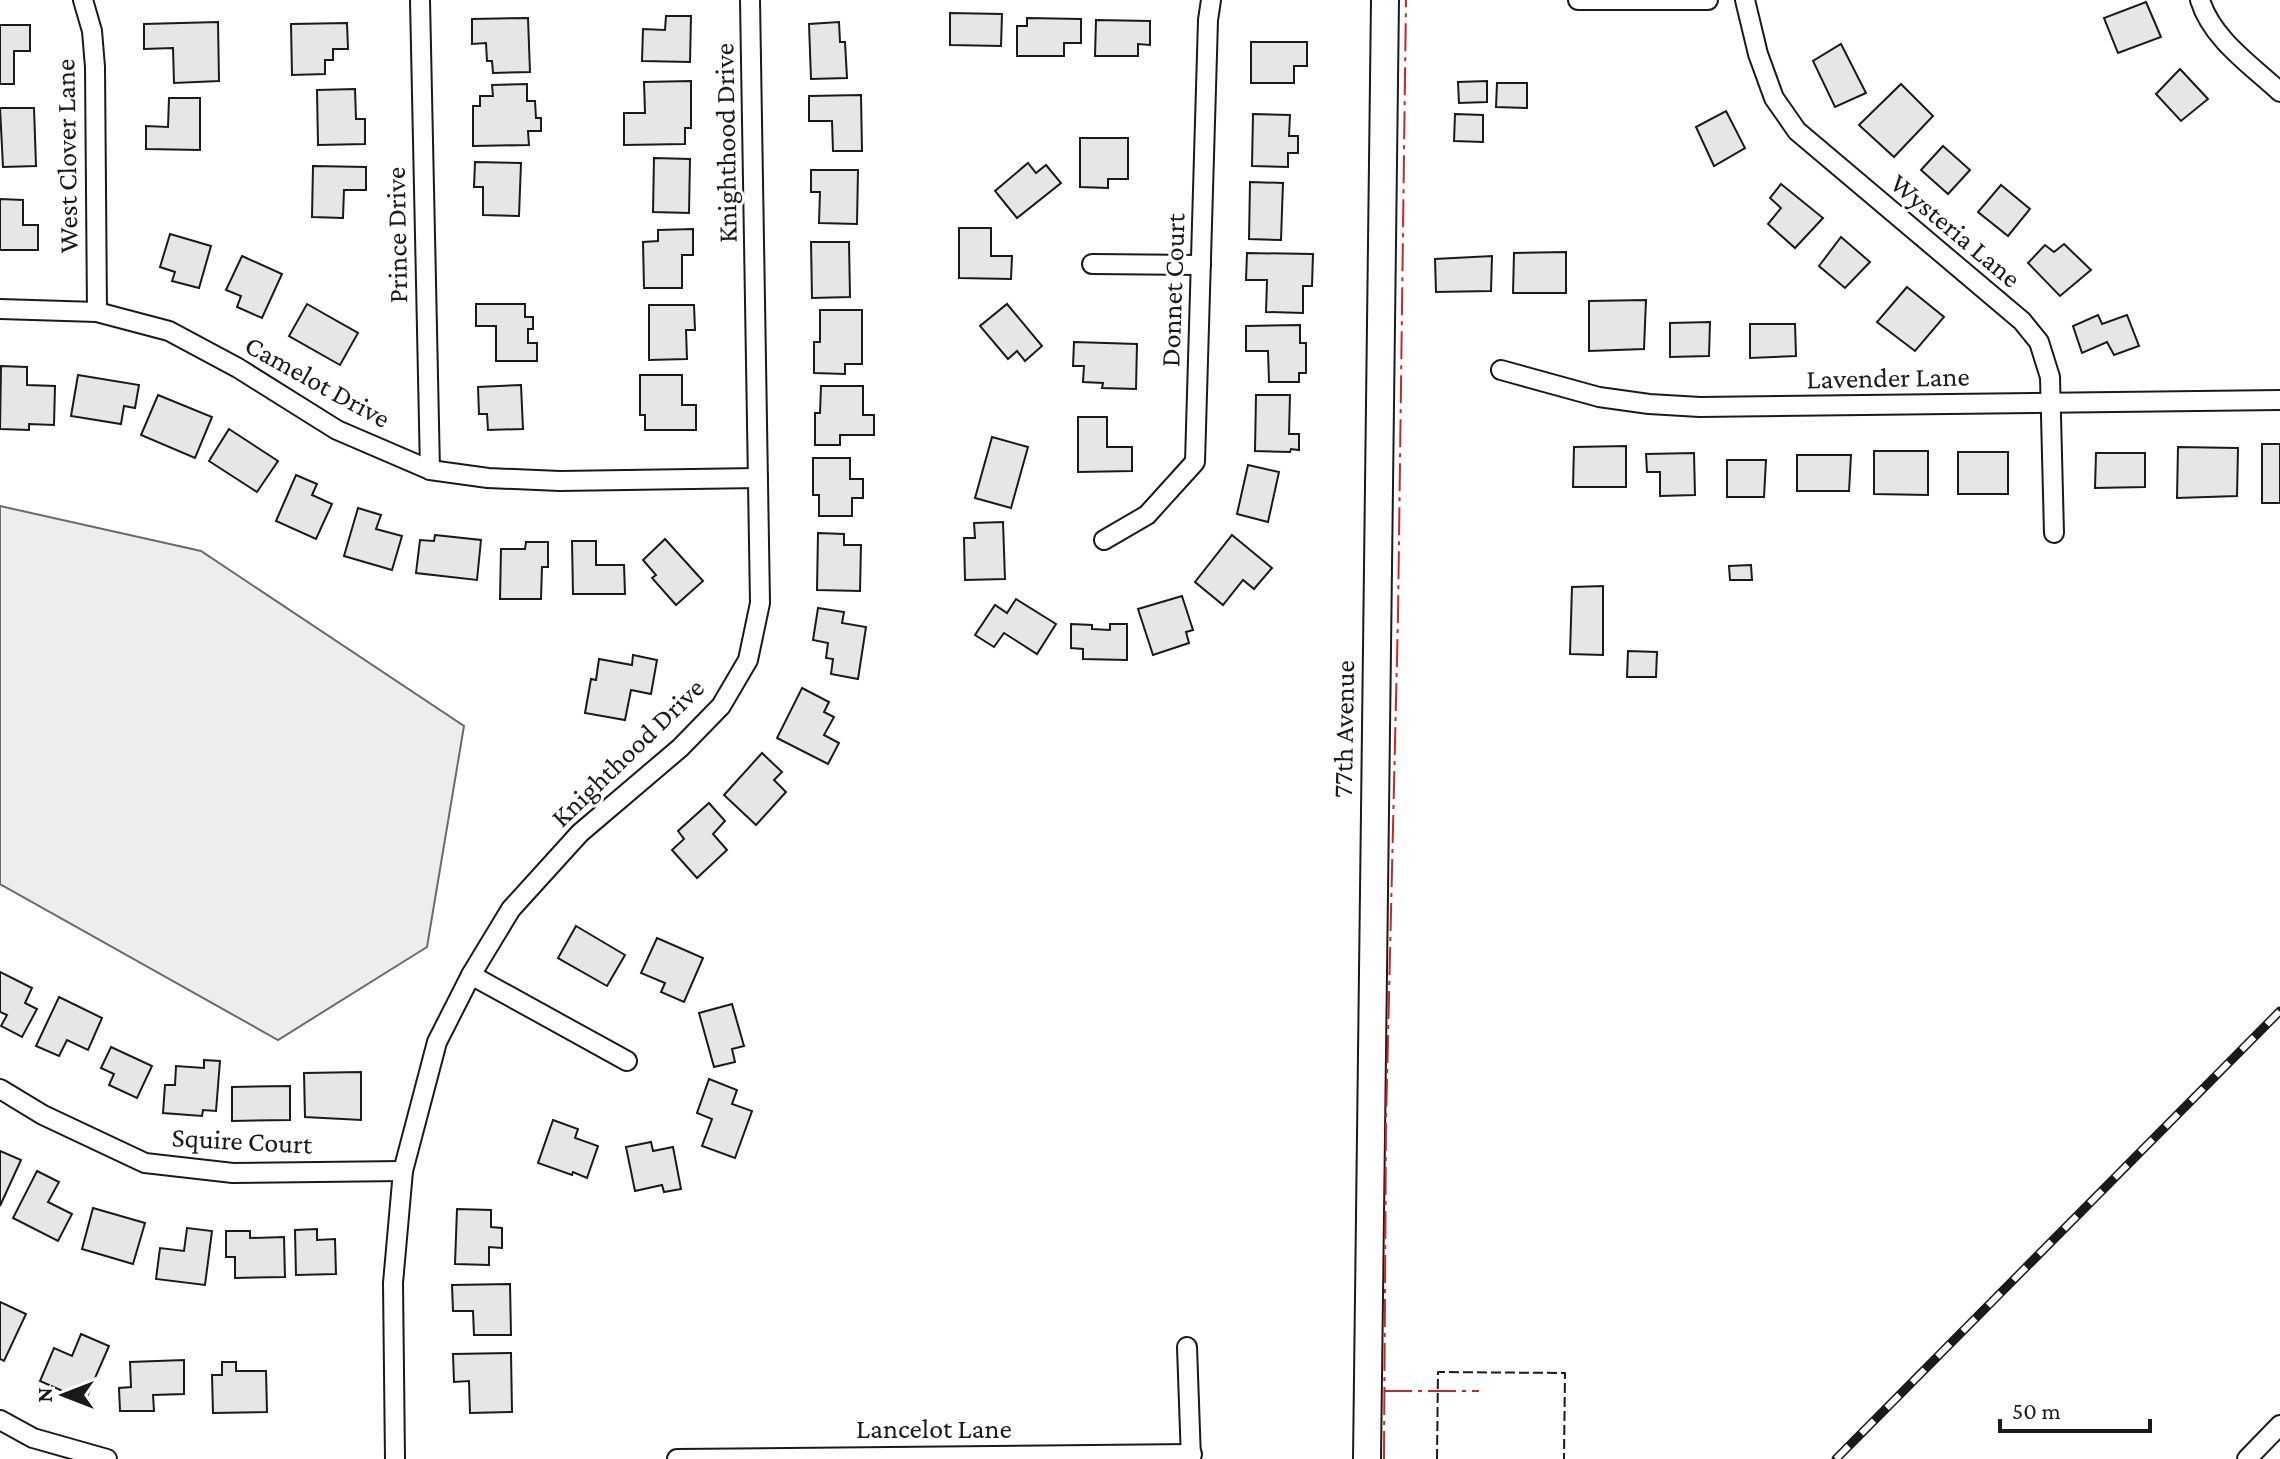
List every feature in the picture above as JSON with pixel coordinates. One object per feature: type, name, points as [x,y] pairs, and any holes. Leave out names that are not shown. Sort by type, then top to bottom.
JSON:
[{"type":"street","name":"West Clover Lane","points":[[83,0],[92,31],[95,67],[97,312]]},
{"type":"street","name":"Prince Drive","points":[[420,0],[430,470]]},
{"type":"street","name":"Knighthood Drive","points":[[395,1459],[393,1283],[403,1171],[437,1042],[471,975],[511,909],[580,833],[680,748],[721,706],[748,660],[760,603],[750,0]]},
{"type":"street","name":"Donnet Court","points":[[1104,540],[1147,515],[1195,462],[1211,0]]},
{"type":"street","name":"77th Avenue","points":[[1367,1459],[1385,0]]},
{"type":"street","points":[[1578,0],[1708,0]]},
{"type":"street","name":"Wysteria Lane","points":[[1745,0],[1758,54],[1774,98],[1797,131],[2022,321],[2039,342],[2050,377],[2054,533]]},
{"type":"street","points":[[2200,0],[2205,16],[2222,38],[2280,92]]},
{"type":"street","points":[[1092,264],[1201,265]]},
{"type":"street","name":"Camelot Drive","points":[[0,309],[97,312],[169,331],[238,368],[337,430],[430,470],[488,478],[560,481],[758,478]]},
{"type":"street","name":"Lavender Lane","points":[[1501,370],[1599,397],[1674,406],[2280,400]]},
{"type":"street","points":[[471,975],[627,1061]]},
{"type":"street","name":"Squire Court","points":[[0,1089],[43,1115],[145,1163],[233,1173],[403,1171]]},
{"type":"street","points":[[1187,1347],[1192,1457]]},
{"type":"street","points":[[0,1420],[33,1438],[107,1459]]},
{"type":"street","points":[[2247,1459],[2280,1425]]},
{"type":"street","name":"Lancelot Lane","points":[[677,1459],[1192,1457]]},
{"type":"shaded area","points":[[0,506],[201,551],[464,726],[427,947],[278,1040],[0,884]]},
{"type":"building","points":[[2146,2],[2161,37],[2118,53],[2104,18]]},
{"type":"building","points":[[950,13],[1002,14],[1001,46],[950,45]]},
{"type":"building","points":[[666,16],[691,16],[690,62],[642,61],[643,29],[665,30]]},
{"type":"building","points":[[528,18],[530,72],[493,73],[492,61],[487,61],[486,43],[472,44],[472,19]]},
{"type":"building","points":[[1027,18],[1081,19],[1081,43],[1064,43],[1064,56],[1017,56],[1017,26],[1027,26]]},
{"type":"building","points":[[1096,20],[1150,21],[1150,45],[1138,44],[1138,56],[1095,56]]},
{"type":"building","points":[[218,22],[219,81],[174,83],[173,48],[144,49],[144,24]]},
{"type":"building","points":[[839,22],[840,42],[845,42],[847,78],[811,79],[809,24]]},
{"type":"building","points":[[347,23],[348,49],[333,49],[333,60],[325,60],[325,74],[292,75],[291,24]]},
{"type":"building","points":[[0,25],[30,25],[30,51],[14,51],[14,84],[0,84]]},
{"type":"building","points":[[1251,42],[1307,42],[1307,66],[1294,66],[1294,83],[1251,83]]},
{"type":"building","points":[[1841,44],[1866,93],[1835,107],[1813,61]]},
{"type":"building","points":[[2180,69],[2208,99],[2181,121],[2156,94]]},
{"type":"building","points":[[691,81],[691,128],[685,128],[685,144],[624,145],[624,113],[645,113],[644,82]]},
{"type":"building","points":[[1487,81],[1487,102],[1459,103],[1458,82]]},
{"type":"building","points":[[1497,83],[1527,83],[1527,108],[1496,107]]},
{"type":"building","points":[[527,84],[527,101],[535,101],[536,118],[541,118],[541,131],[528,131],[529,145],[473,146],[473,106],[480,106],[480,96],[493,96],[492,85]]},
{"type":"building","points":[[1901,84],[1933,116],[1894,157],[1859,125]]},
{"type":"building","points":[[355,89],[356,119],[365,119],[365,144],[318,145],[317,90]]},
{"type":"building","points":[[861,95],[862,151],[833,151],[832,121],[809,121],[809,96]]},
{"type":"building","points":[[169,98],[200,98],[200,150],[146,149],[146,126],[168,127]]},
{"type":"building","points":[[0,108],[34,108],[36,166],[3,167]]},
{"type":"building","points":[[1726,111],[1745,148],[1714,166],[1696,127]]},
{"type":"building","points":[[1253,114],[1290,115],[1289,136],[1298,136],[1298,153],[1288,153],[1288,167],[1252,166]]},
{"type":"building","points":[[1455,114],[1483,115],[1483,142],[1454,141]]},
{"type":"building","points":[[1080,138],[1128,138],[1128,179],[1108,179],[1108,188],[1080,187]]},
{"type":"building","points":[[1943,146],[1970,170],[1948,194],[1921,170]]},
{"type":"building","points":[[654,158],[690,159],[689,213],[653,212]]},
{"type":"building","points":[[475,162],[521,163],[519,216],[483,215],[483,187],[474,187]]},
{"type":"building","points":[[1028,163],[1036,173],[1046,165],[1061,183],[1017,218],[995,191]]},
{"type":"building","points":[[313,166],[366,167],[366,190],[344,190],[343,218],[312,217]]},
{"type":"building","points":[[811,170],[858,170],[857,224],[819,223],[820,192],[811,192]]},
{"type":"building","points":[[1250,182],[1283,183],[1281,240],[1249,239]]},
{"type":"building","points":[[1781,184],[1823,218],[1795,248],[1768,224],[1781,208],[1770,198]]},
{"type":"building","points":[[2001,185],[2030,209],[2008,236],[1978,212]]},
{"type":"building","points":[[0,199],[23,200],[23,225],[38,225],[38,250],[0,250]]},
{"type":"building","points":[[959,228],[991,228],[991,256],[1012,256],[1011,279],[959,278]]},
{"type":"building","points":[[693,229],[693,255],[682,255],[682,288],[644,288],[643,242],[658,241],[658,230]]},
{"type":"building","points":[[170,234],[211,246],[199,288],[172,281],[175,272],[160,267]]},
{"type":"building","points":[[1841,237],[1870,262],[1845,288],[1819,266]]},
{"type":"building","points":[[811,242],[849,242],[850,297],[812,298]]},
{"type":"building","points":[[2064,244],[2091,270],[2060,296],[2028,263],[2045,245],[2054,252]]},
{"type":"building","points":[[1566,252],[1566,293],[1513,293],[1514,253]]},
{"type":"building","points":[[1247,253],[1313,254],[1312,286],[1303,286],[1303,313],[1266,312],[1267,280],[1246,280]]},
{"type":"building","points":[[242,256],[282,274],[262,318],[237,307],[241,296],[226,290]]},
{"type":"building","points":[[1492,256],[1491,291],[1436,292],[1435,259]]},
{"type":"building","points":[[1907,287],[1944,317],[1915,351],[1877,322]]},
{"type":"building","points":[[1646,300],[1644,349],[1589,351],[1589,301]]},
{"type":"building","points":[[307,304],[358,333],[340,365],[289,336]]},
{"type":"building","points":[[476,304],[525,304],[525,317],[533,317],[533,329],[528,329],[528,343],[537,343],[537,361],[496,361],[496,326],[476,326]]},
{"type":"building","points":[[1007,304],[1042,346],[1025,361],[1017,351],[1008,359],[980,326]]},
{"type":"building","points":[[649,305],[694,305],[695,330],[686,330],[687,359],[649,360]]},
{"type":"building","points":[[820,310],[862,310],[862,364],[845,364],[845,374],[814,373],[814,342],[820,342]]},
{"type":"building","points":[[2098,315],[2102,324],[2127,315],[2139,346],[2114,355],[2107,342],[2082,353],[2073,326]]},
{"type":"building","points":[[1710,322],[1709,356],[1670,357],[1670,323]]},
{"type":"building","points":[[1750,324],[1795,324],[1796,356],[1750,358]]},
{"type":"building","points":[[1300,325],[1300,343],[1306,343],[1306,373],[1299,373],[1299,382],[1269,382],[1268,351],[1246,351],[1246,326]]},
{"type":"building","points":[[1074,342],[1137,344],[1136,389],[1102,388],[1103,383],[1083,382],[1084,366],[1073,366]]},
{"type":"building","points":[[1,366],[27,367],[27,385],[55,386],[54,425],[29,424],[29,430],[0,429]]},
{"type":"building","points":[[78,375],[139,385],[135,408],[124,406],[121,424],[71,416]]},
{"type":"building","points":[[640,375],[682,375],[682,405],[696,405],[696,430],[645,430],[645,415],[640,415]]},
{"type":"building","points":[[521,385],[523,429],[488,430],[487,414],[479,414],[478,387]]},
{"type":"building","points":[[821,386],[863,386],[863,415],[874,415],[874,435],[840,435],[840,445],[815,445],[815,413],[820,413]]},
{"type":"building","points":[[158,395],[212,417],[195,458],[141,435]]},
{"type":"building","points":[[1256,395],[1290,395],[1289,434],[1299,434],[1299,450],[1255,451]]},
{"type":"building","points":[[1078,417],[1107,417],[1107,447],[1132,447],[1132,471],[1078,472]]},
{"type":"building","points":[[229,429],[278,461],[257,492],[209,461]]},
{"type":"building","points":[[992,437],[1028,447],[1011,508],[975,498]]},
{"type":"building","points":[[2262,444],[2280,444],[2280,503],[2262,503]]},
{"type":"building","points":[[1626,446],[1626,487],[1573,487],[1574,447]]},
{"type":"building","points":[[2178,447],[2238,448],[2237,496],[2177,498]]},
{"type":"building","points":[[1874,451],[1928,451],[1928,495],[1874,494]]},
{"type":"building","points":[[1958,452],[2008,452],[2008,494],[1958,494]]},
{"type":"building","points":[[1694,453],[1695,495],[1660,496],[1660,472],[1647,472],[1646,454]]},
{"type":"building","points":[[2096,453],[2145,453],[2145,487],[2095,488]]},
{"type":"building","points":[[1797,455],[1851,455],[1849,491],[1797,491]]},
{"type":"building","points":[[813,458],[850,458],[850,479],[863,479],[863,498],[852,498],[852,516],[819,516],[819,495],[813,495]]},
{"type":"building","points":[[1727,460],[1766,460],[1764,497],[1727,497]]},
{"type":"building","points":[[1248,465],[1279,472],[1268,522],[1237,514]]},
{"type":"building","points":[[296,475],[317,484],[312,495],[332,504],[316,539],[276,521]]},
{"type":"building","points":[[358,508],[381,515],[376,529],[402,536],[392,570],[344,556]]},
{"type":"building","points":[[1003,522],[1005,579],[965,580],[964,538],[975,538],[974,523]]},
{"type":"building","points":[[818,533],[844,534],[844,545],[861,545],[860,591],[817,590]]},
{"type":"building","points":[[435,535],[481,540],[477,580],[416,573],[420,540],[434,541]]},
{"type":"building","points":[[1232,535],[1272,568],[1254,589],[1243,580],[1223,605],[1195,582]]},
{"type":"building","points":[[665,539],[703,581],[676,605],[652,578],[656,575],[643,560]]},
{"type":"building","points":[[572,541],[596,541],[596,565],[624,565],[625,594],[573,594]]},
{"type":"building","points":[[526,542],[548,542],[548,567],[542,567],[541,599],[500,599],[501,549],[525,549]]},
{"type":"building","points":[[1751,565],[1752,580],[1730,580],[1729,566]]},
{"type":"building","points":[[1603,586],[1603,655],[1570,654],[1572,587]]},
{"type":"building","points":[[1182,596],[1193,630],[1186,632],[1189,643],[1153,655],[1138,609]]},
{"type":"building","points":[[1016,599],[1056,624],[1037,654],[1004,633],[994,647],[975,635],[995,605],[1007,613]]},
{"type":"building","points":[[818,608],[844,612],[842,623],[866,627],[858,679],[831,674],[833,659],[826,658],[828,643],[813,640]]},
{"type":"building","points":[[1071,624],[1110,630],[1110,624],[1127,624],[1127,660],[1083,659],[1083,649],[1071,648]]},
{"type":"building","points":[[1628,651],[1657,652],[1656,677],[1627,677]]},
{"type":"building","points":[[633,655],[657,660],[651,694],[631,690],[625,720],[585,713],[591,679],[596,680],[599,659],[632,665]]},
{"type":"building","points":[[802,688],[829,702],[824,712],[834,717],[824,735],[839,743],[828,764],[777,738]]},
{"type":"building","points":[[762,753],[782,772],[774,780],[786,792],[756,825],[724,795]]},
{"type":"building","points":[[709,803],[725,821],[713,834],[727,850],[697,878],[672,850],[684,839],[678,831]]},
{"type":"building","points":[[576,926],[625,955],[607,986],[558,958]]},
{"type":"building","points":[[657,938],[703,958],[684,1002],[661,992],[665,983],[641,973]]},
{"type":"building","points":[[0,972],[32,988],[25,1003],[37,1009],[22,1037],[1,1026],[7,1015],[0,1012]]},
{"type":"building","points":[[59,997],[102,1018],[88,1050],[67,1040],[59,1056],[36,1046]]},
{"type":"building","points":[[732,1004],[744,1046],[732,1049],[735,1062],[714,1067],[699,1013]]},
{"type":"building","points":[[111,1047],[152,1066],[137,1098],[109,1085],[114,1074],[101,1068]]},
{"type":"building","points":[[204,1060],[220,1061],[216,1111],[203,1110],[202,1116],[163,1113],[165,1085],[175,1085],[176,1066],[204,1068]]},
{"type":"building","points":[[361,1072],[361,1120],[305,1117],[304,1073]]},
{"type":"building","points":[[709,1079],[737,1090],[732,1104],[752,1111],[735,1158],[702,1146],[712,1119],[697,1113]]},
{"type":"building","points":[[290,1086],[290,1120],[232,1121],[232,1087]]},
{"type":"building","points":[[553,1120],[578,1129],[575,1138],[598,1146],[587,1178],[538,1163]]},
{"type":"building","points":[[651,1142],[653,1151],[673,1147],[681,1189],[664,1192],[662,1185],[635,1191],[626,1147]]},
{"type":"building","points":[[0,1151],[21,1160],[0,1206]]},
{"type":"building","points":[[37,1171],[59,1182],[48,1202],[72,1214],[58,1241],[13,1218]]},
{"type":"building","points":[[93,1208],[145,1223],[133,1264],[82,1249]]},
{"type":"building","points":[[457,1209],[491,1210],[491,1227],[502,1228],[502,1248],[489,1247],[489,1265],[455,1264]]},
{"type":"building","points":[[187,1228],[212,1231],[205,1285],[156,1279],[160,1248],[184,1251]]},
{"type":"building","points":[[317,1229],[317,1240],[335,1239],[336,1274],[296,1275],[295,1230]]},
{"type":"building","points":[[226,1231],[250,1231],[250,1238],[284,1237],[285,1277],[235,1278],[235,1257],[226,1257]]},
{"type":"building","points":[[510,1284],[511,1335],[474,1335],[473,1311],[453,1311],[452,1285]]},
{"type":"building","points":[[0,1302],[26,1314],[4,1361],[0,1359]]},
{"type":"building","points":[[81,1334],[109,1346],[85,1401],[40,1381],[54,1348],[72,1356]]},
{"type":"building","points":[[511,1353],[512,1412],[470,1413],[469,1381],[454,1382],[453,1354]]},
{"type":"building","points":[[184,1360],[184,1394],[153,1395],[154,1411],[120,1411],[119,1388],[131,1387],[130,1362]]},
{"type":"building","points":[[222,1362],[236,1362],[236,1371],[266,1371],[267,1412],[213,1413],[212,1375],[222,1375]]},
{"type":"railway","points":[[1836,1459],[2280,1011]]},
{"type":"fence","points":[[1437,1459],[1438,1372],[1565,1373],[1564,1459]]},
{"type":"power","points":[[1384,1459],[1386,1123],[1398,617],[1406,0]]},
{"type":"power","points":[[1384,1391],[1479,1391]]}]
